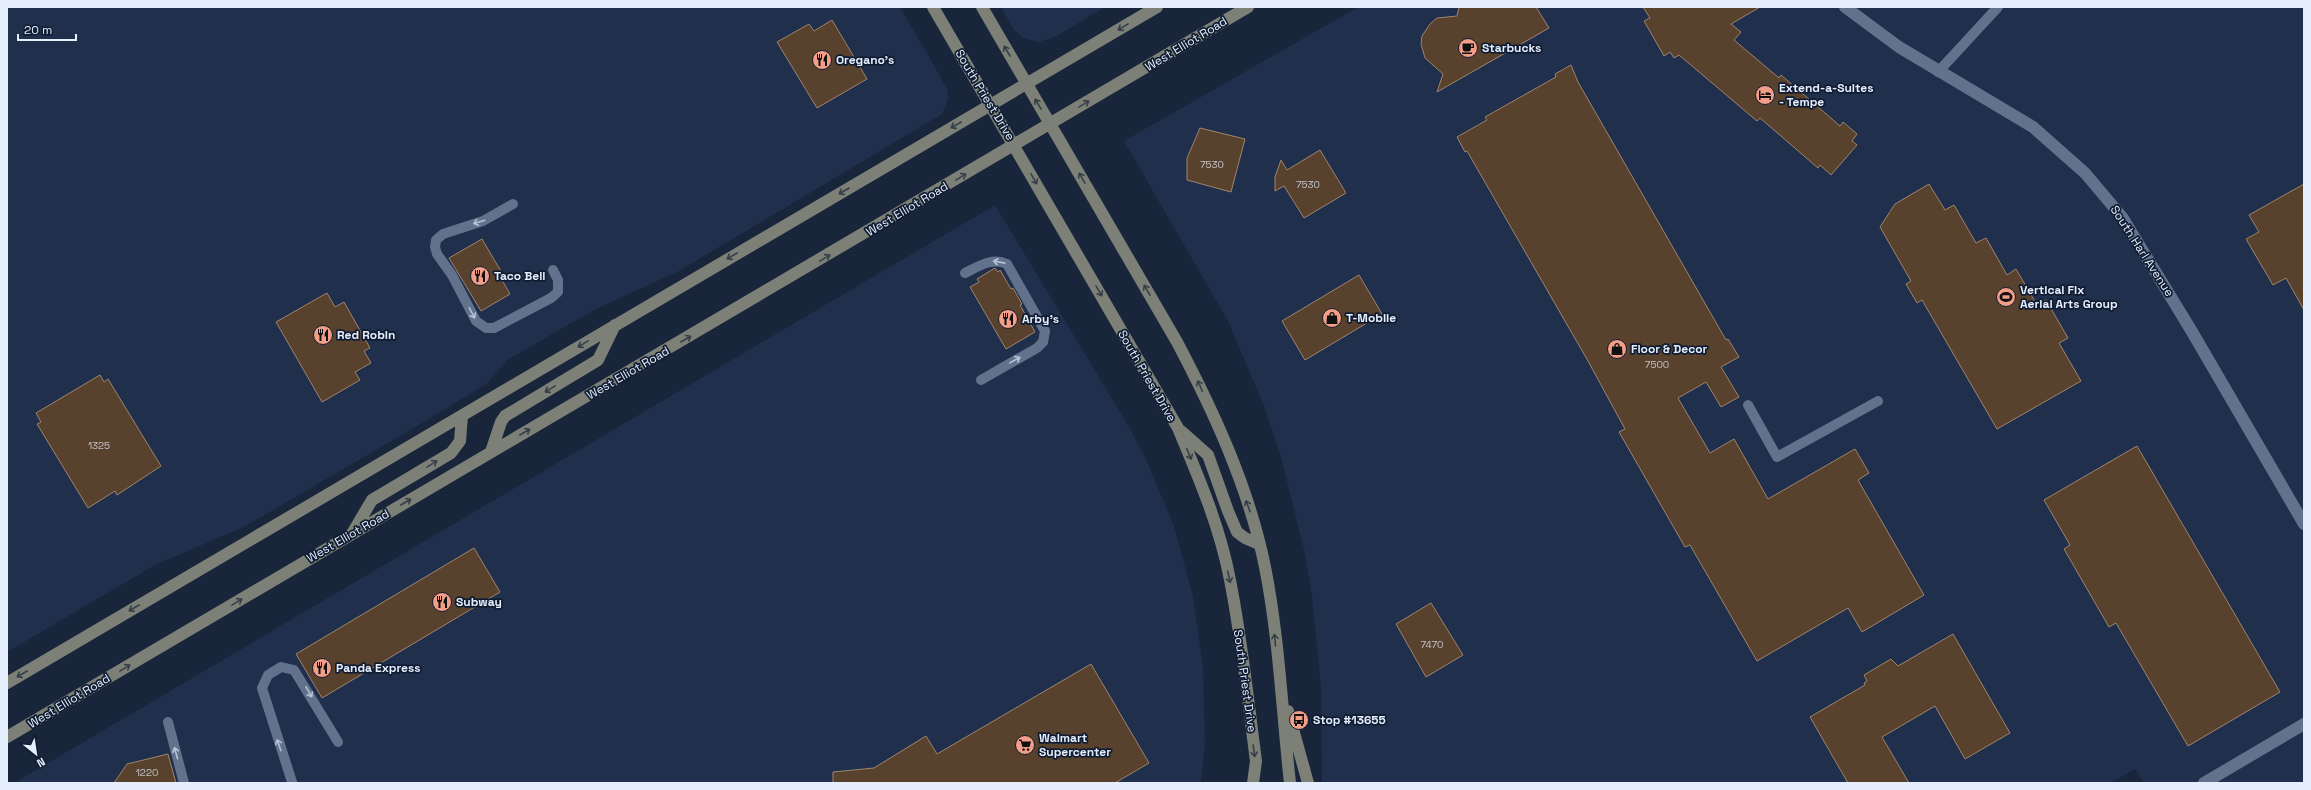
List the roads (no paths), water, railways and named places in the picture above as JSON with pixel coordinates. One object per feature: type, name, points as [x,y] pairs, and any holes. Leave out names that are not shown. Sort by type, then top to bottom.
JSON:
[{"type":"main road","name":"South Priest Drive","points":[[933,7],[990,106],[1015,145],[1178,428],[1211,509],[1230,580],[1256,762],[1253,783]]},
{"type":"main road","points":[[982,7],[1178,342],[1198,382],[1227,449],[1250,512],[1265,567],[1273,620],[1290,783]]},
{"type":"main road","points":[[7,683],[1157,7]]},
{"type":"main road","name":"West Elliot Road","points":[[7,737],[1248,7]]},
{"type":"main road","points":[[492,452],[501,422],[505,416],[598,360],[615,325]]},
{"type":"main road","points":[[353,534],[372,500],[451,453],[460,441],[462,416]]},
{"type":"main road","points":[[1178,428],[1208,455],[1228,512],[1238,532],[1245,538],[1259,544]]},
{"type":"main road","points":[[1279,679],[1308,783]]},
{"type":"street","name":"South Harl Avenue","points":[[1845,7],[1899,48],[2033,127],[2085,172],[2122,217],[2191,330],[2304,524]]},
{"type":"street","points":[[2204,783],[2304,724]]},
{"type":"lane","points":[[1938,72],[1998,7]]},
{"type":"lane","points":[[513,204],[483,221],[443,234],[436,240],[435,247],[437,254],[452,275],[476,321],[486,328],[494,328],[551,298],[558,292],[559,286],[553,270]]},
{"type":"lane","points":[[965,273],[991,261],[999,260],[1007,264],[1045,331],[1043,342],[1037,348],[981,380]]},
{"type":"lane","points":[[1748,406],[1777,457],[1878,401]]},
{"type":"lane","points":[[292,782],[262,688],[268,674],[281,667],[294,670],[338,742]]},
{"type":"lane","points":[[168,722],[184,783]]},
{"type":"place","name":"Starbucks","points":[[1468,48]]},
{"type":"place","name":"Oregano's","points":[[822,60]]},
{"type":"place","name":"Extend-a-Suites - Tempe","points":[[1765,95]]},
{"type":"place","name":"Taco Bell","points":[[480,276]]},
{"type":"place","name":"Vertical Fix Aerial Arts Group","points":[[2006,297]]},
{"type":"place","name":"T-Mobile","points":[[1332,318]]},
{"type":"place","name":"Arby's","points":[[1008,319]]},
{"type":"place","name":"Red Robin","points":[[323,335]]},
{"type":"place","name":"Floor & Decor","points":[[1617,349]]},
{"type":"place","name":"Subway","points":[[442,602]]},
{"type":"place","name":"Panda Express","points":[[322,668]]},
{"type":"place","name":"Stop #13655","points":[[1299,720]]},
{"type":"place","name":"Walmart Supercenter","points":[[1025,745]]}]
